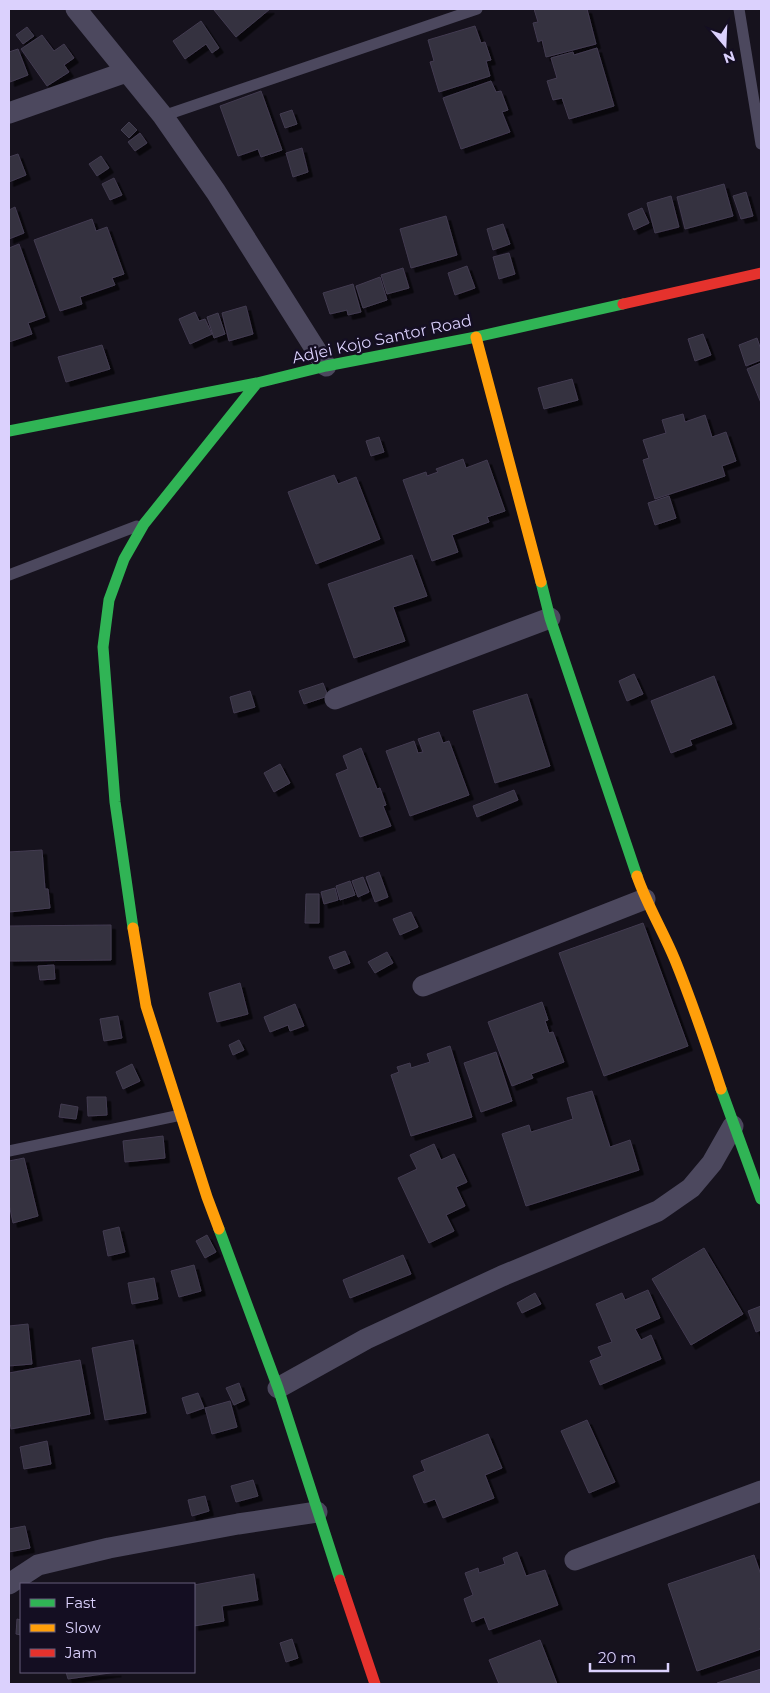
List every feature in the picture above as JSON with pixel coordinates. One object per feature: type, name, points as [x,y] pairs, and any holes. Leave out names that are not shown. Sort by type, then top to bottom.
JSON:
[{"type":"street","points":[[76,9],[163,116],[216,192],[326,366]]},
{"type":"street","points":[[9,113],[126,72]]},
{"type":"street","name":"Adjei Kojo Santor Road","points":[[9,432],[257,383],[326,366],[476,336],[761,272]]},
{"type":"street","points":[[476,336],[550,618],[645,899],[674,958],[700,1026],[733,1126],[761,1199]]},
{"type":"street","points":[[257,383],[144,524],[124,559],[109,600],[103,647],[116,802],[130,913],[146,1006],[207,1197],[278,1388],[317,1512],[375,1684]]},
{"type":"street","points":[[335,699],[550,618]]},
{"type":"street","points":[[422,986],[645,899]]},
{"type":"street","points":[[278,1388],[366,1339],[493,1280],[658,1211],[691,1188],[712,1163],[733,1126]]},
{"type":"street","points":[[575,1560],[761,1491]]},
{"type":"street","points":[[9,1584],[38,1565],[108,1548],[238,1524],[317,1512]]},
{"type":"lane","points":[[163,116],[477,9]]},
{"type":"lane","points":[[739,9],[761,144]]},
{"type":"lane","points":[[9,575],[144,524]]},
{"type":"lane","points":[[9,1151],[181,1115]]},
{"type":"building","points":[[270,9],[236,37],[214,10]]},
{"type":"building","points":[[534,9],[587,9],[596,44],[546,57],[542,40],[538,42],[533,23],[538,22]]},
{"type":"building","points":[[201,21],[219,48],[212,53],[206,44],[185,59],[173,41]]},
{"type":"building","points":[[475,26],[481,43],[485,42],[491,60],[486,61],[490,76],[439,92],[430,62],[434,61],[428,40]]},
{"type":"building","points":[[27,27],[34,36],[23,44],[16,35]]},
{"type":"building","points":[[42,35],[54,51],[64,44],[74,58],[64,65],[69,72],[47,86],[21,49]]},
{"type":"building","points":[[597,48],[614,106],[569,119],[562,98],[553,100],[547,81],[557,78],[551,58],[573,52],[574,55]]},
{"type":"building","points":[[18,49],[28,75],[10,82],[9,52]]},
{"type":"building","points":[[491,81],[496,92],[501,91],[508,110],[502,112],[510,132],[461,149],[443,98]]},
{"type":"building","points":[[261,91],[282,150],[261,157],[258,149],[238,156],[220,106]]},
{"type":"building","points":[[292,110],[297,124],[285,128],[280,114]]},
{"type":"building","points":[[129,122],[137,130],[129,138],[121,130]]},
{"type":"building","points":[[140,133],[147,143],[135,151],[128,142]]},
{"type":"building","points":[[302,148],[308,172],[293,177],[286,153]]},
{"type":"building","points":[[18,154],[26,175],[9,182],[9,157]]},
{"type":"building","points":[[101,156],[109,168],[97,176],[89,164]]},
{"type":"building","points":[[114,178],[122,195],[110,200],[102,184]]},
{"type":"building","points":[[724,184],[733,216],[685,229],[677,197]]},
{"type":"building","points":[[746,192],[753,216],[741,219],[733,196]]},
{"type":"building","points":[[671,196],[679,227],[655,233],[647,203]]},
{"type":"building","points":[[15,207],[24,233],[9,239],[9,210]]},
{"type":"building","points":[[642,208],[649,223],[634,230],[628,214]]},
{"type":"building","points":[[446,216],[457,255],[411,268],[400,229]]},
{"type":"building","points":[[92,219],[96,231],[107,227],[124,274],[112,278],[115,285],[80,297],[82,304],[60,311],[34,240]]},
{"type":"building","points":[[503,224],[510,244],[493,250],[487,229]]},
{"type":"building","points":[[19,244],[45,317],[28,323],[32,334],[9,342],[9,248]]},
{"type":"building","points":[[509,253],[515,274],[499,279],[493,257]]},
{"type":"building","points":[[467,266],[475,288],[455,295],[448,273]]},
{"type":"building","points":[[403,268],[409,288],[387,294],[381,275]]},
{"type":"building","points":[[380,277],[387,300],[363,308],[356,286]]},
{"type":"building","points":[[353,284],[361,312],[348,315],[347,310],[330,314],[323,293]]},
{"type":"building","points":[[246,306],[253,334],[229,341],[222,313]]},
{"type":"building","points":[[195,312],[199,321],[205,319],[212,334],[190,344],[179,319]]},
{"type":"building","points":[[218,313],[225,334],[214,338],[207,317]]},
{"type":"building","points":[[703,334],[711,355],[695,361],[688,339]]},
{"type":"building","points":[[757,338],[761,350],[761,360],[746,366],[739,345]]},
{"type":"building","points":[[102,345],[110,369],[66,382],[58,357]]},
{"type":"building","points":[[761,363],[761,403],[747,369]]},
{"type":"building","points":[[572,379],[578,400],[544,409],[538,388]]},
{"type":"building","points":[[683,414],[685,422],[705,415],[712,437],[726,432],[736,461],[722,466],[725,476],[655,499],[643,460],[649,458],[643,440],[666,433],[662,420]]},
{"type":"building","points":[[379,437],[384,452],[371,456],[366,441]]},
{"type":"building","points":[[463,459],[466,468],[487,460],[505,511],[487,517],[489,522],[452,535],[458,552],[432,561],[403,480],[426,472],[427,476],[438,472],[436,469]]},
{"type":"building","points":[[334,475],[338,484],[356,477],[380,539],[316,564],[288,492]]},
{"type":"building","points":[[669,496],[676,518],[655,525],[648,503]]},
{"type":"building","points":[[412,555],[427,596],[393,607],[405,641],[354,658],[328,584]]},
{"type":"building","points":[[634,674],[643,694],[627,701],[619,681]]},
{"type":"building","points":[[714,676],[732,724],[690,740],[692,745],[671,753],[651,701]]},
{"type":"building","points":[[323,683],[328,696],[304,704],[299,691]]},
{"type":"building","points":[[250,691],[255,707],[234,713],[230,697]]},
{"type":"building","points":[[527,694],[550,766],[495,783],[473,711]]},
{"type":"building","points":[[439,732],[443,743],[449,741],[469,795],[410,816],[386,751],[414,741],[418,753],[423,752],[418,739]]},
{"type":"building","points":[[361,748],[377,789],[380,788],[386,805],[383,806],[391,826],[360,837],[336,774],[348,769],[343,756]]},
{"type":"building","points":[[280,764],[290,783],[274,792],[264,773]]},
{"type":"building","points":[[514,790],[518,800],[477,817],[473,806]]},
{"type":"building","points":[[42,850],[45,889],[48,889],[50,908],[9,912],[9,852]]},
{"type":"building","points":[[379,872],[388,897],[375,902],[366,877]]},
{"type":"building","points":[[363,877],[369,892],[358,897],[352,881]]},
{"type":"building","points":[[350,881],[355,895],[340,900],[336,886]]},
{"type":"building","points":[[335,888],[338,900],[324,904],[321,892]]},
{"type":"building","points":[[306,894],[319,894],[319,923],[305,923]]},
{"type":"building","points":[[411,912],[418,927],[400,935],[393,919]]},
{"type":"building","points":[[643,923],[688,1046],[604,1076],[559,953]]},
{"type":"building","points":[[111,925],[111,960],[9,961],[9,926]]},
{"type":"building","points":[[345,951],[350,963],[334,969],[329,957]]},
{"type":"building","points":[[387,952],[393,963],[375,973],[368,962]]},
{"type":"building","points":[[54,965],[55,979],[40,980],[38,966]]},
{"type":"building","points":[[240,983],[248,1014],[217,1022],[209,993]]},
{"type":"building","points":[[542,1002],[548,1020],[545,1021],[549,1033],[553,1032],[564,1062],[531,1074],[533,1078],[512,1086],[488,1022]]},
{"type":"building","points":[[295,1004],[304,1026],[290,1031],[288,1025],[270,1032],[264,1017]]},
{"type":"building","points":[[118,1016],[122,1038],[104,1041],[100,1019]]},
{"type":"building","points":[[239,1040],[244,1050],[233,1055],[229,1045]]},
{"type":"building","points":[[450,1046],[472,1117],[411,1136],[391,1075],[399,1072],[397,1067],[410,1063],[411,1068],[430,1062],[427,1054]]},
{"type":"building","points":[[496,1052],[512,1101],[481,1112],[464,1063]]},
{"type":"building","points":[[132,1064],[140,1081],[123,1089],[116,1072]]},
{"type":"building","points":[[592,1091],[610,1147],[630,1140],[639,1170],[526,1206],[502,1134],[529,1125],[531,1132],[573,1119],[567,1098]]},
{"type":"building","points":[[87,1097],[106,1097],[107,1115],[88,1116]]},
{"type":"building","points":[[61,1104],[78,1107],[76,1119],[59,1117]]},
{"type":"building","points":[[163,1136],[165,1158],[125,1162],[123,1141]]},
{"type":"building","points":[[434,1144],[441,1160],[454,1154],[467,1182],[456,1187],[465,1206],[446,1215],[454,1231],[429,1243],[398,1178],[417,1169],[410,1155]]},
{"type":"building","points":[[24,1158],[38,1216],[13,1223],[9,1204],[9,1161]]},
{"type":"building","points":[[119,1227],[125,1252],[108,1256],[103,1231]]},
{"type":"building","points":[[207,1235],[216,1252],[205,1258],[196,1241]]},
{"type":"building","points":[[704,1248],[743,1314],[691,1345],[652,1279]]},
{"type":"building","points":[[403,1255],[411,1274],[350,1298],[343,1280]]},
{"type":"building","points":[[194,1265],[201,1291],[179,1297],[171,1271]]},
{"type":"building","points":[[154,1278],[158,1299],[132,1304],[128,1283]]},
{"type":"building","points":[[648,1290],[660,1318],[635,1329],[641,1340],[651,1335],[661,1359],[600,1385],[590,1361],[602,1356],[598,1347],[612,1342],[596,1304],[622,1293],[625,1300]]},
{"type":"building","points":[[535,1293],[541,1304],[522,1313],[517,1303]]},
{"type":"building","points":[[761,1306],[761,1330],[756,1332],[748,1311]]},
{"type":"building","points":[[28,1324],[32,1364],[9,1366],[9,1326]]},
{"type":"building","points":[[133,1340],[146,1413],[105,1420],[92,1348]]},
{"type":"building","points":[[80,1360],[90,1414],[11,1429],[9,1373]]},
{"type":"building","points":[[239,1383],[245,1400],[234,1405],[226,1388]]},
{"type":"building","points":[[198,1393],[204,1408],[187,1414],[182,1398]]},
{"type":"building","points":[[230,1401],[237,1427],[212,1434],[205,1408]]},
{"type":"building","points":[[587,1420],[615,1482],[589,1493],[561,1431]]},
{"type":"building","points":[[488,1434],[502,1468],[485,1475],[494,1498],[443,1518],[435,1499],[424,1503],[413,1476],[425,1471],[421,1461]]},
{"type":"building","points":[[47,1441],[51,1464],[24,1469],[20,1447]]},
{"type":"building","points":[[253,1480],[258,1496],[236,1502],[231,1486]]},
{"type":"building","points":[[205,1496],[209,1511],[192,1516],[188,1500]]},
{"type":"building","points":[[25,1526],[30,1548],[9,1552],[9,1529]]},
{"type":"building","points":[[517,1552],[526,1576],[545,1570],[558,1605],[489,1630],[484,1617],[472,1622],[464,1599],[473,1595],[465,1573],[478,1568],[479,1573],[505,1564],[503,1558]]},
{"type":"building","points":[[754,1555],[761,1575],[761,1649],[697,1671],[668,1584]]},
{"type":"building","points":[[254,1574],[258,1600],[222,1606],[224,1621],[195,1626],[195,1585]]},
{"type":"building","points":[[17,1619],[20,1620],[20,1635],[16,1634]]},
{"type":"building","points":[[292,1639],[298,1658],[286,1662],[280,1643]]},
{"type":"building","points":[[540,1640],[557,1684],[499,1684],[489,1660]]},
{"type":"building","points":[[761,1669],[761,1684],[717,1684],[717,1683]]},
{"type":"building","points":[[66,1673],[110,1673],[68,1679]]},
{"type":"traffic: fast","points":[[9,431],[257,383],[326,366],[476,337],[623,304]]},
{"type":"traffic: fast","points":[[133,928],[115,802],[103,647],[109,600],[124,559],[144,524],[257,383]]},
{"type":"traffic: fast","points":[[541,582],[550,618],[637,876]]},
{"type":"traffic: fast","points":[[721,1089],[761,1199]]},
{"type":"traffic: fast","points":[[219,1229],[278,1388],[340,1580]]},
{"type":"traffic: slow","points":[[476,337],[541,582]]},
{"type":"traffic: slow","points":[[637,876],[681,976],[721,1089]]},
{"type":"traffic: slow","points":[[133,928],[146,1006],[219,1229]]},
{"type":"traffic: jam","points":[[623,304],[761,273]]},
{"type":"traffic: jam","points":[[340,1580],[375,1684]]}]
